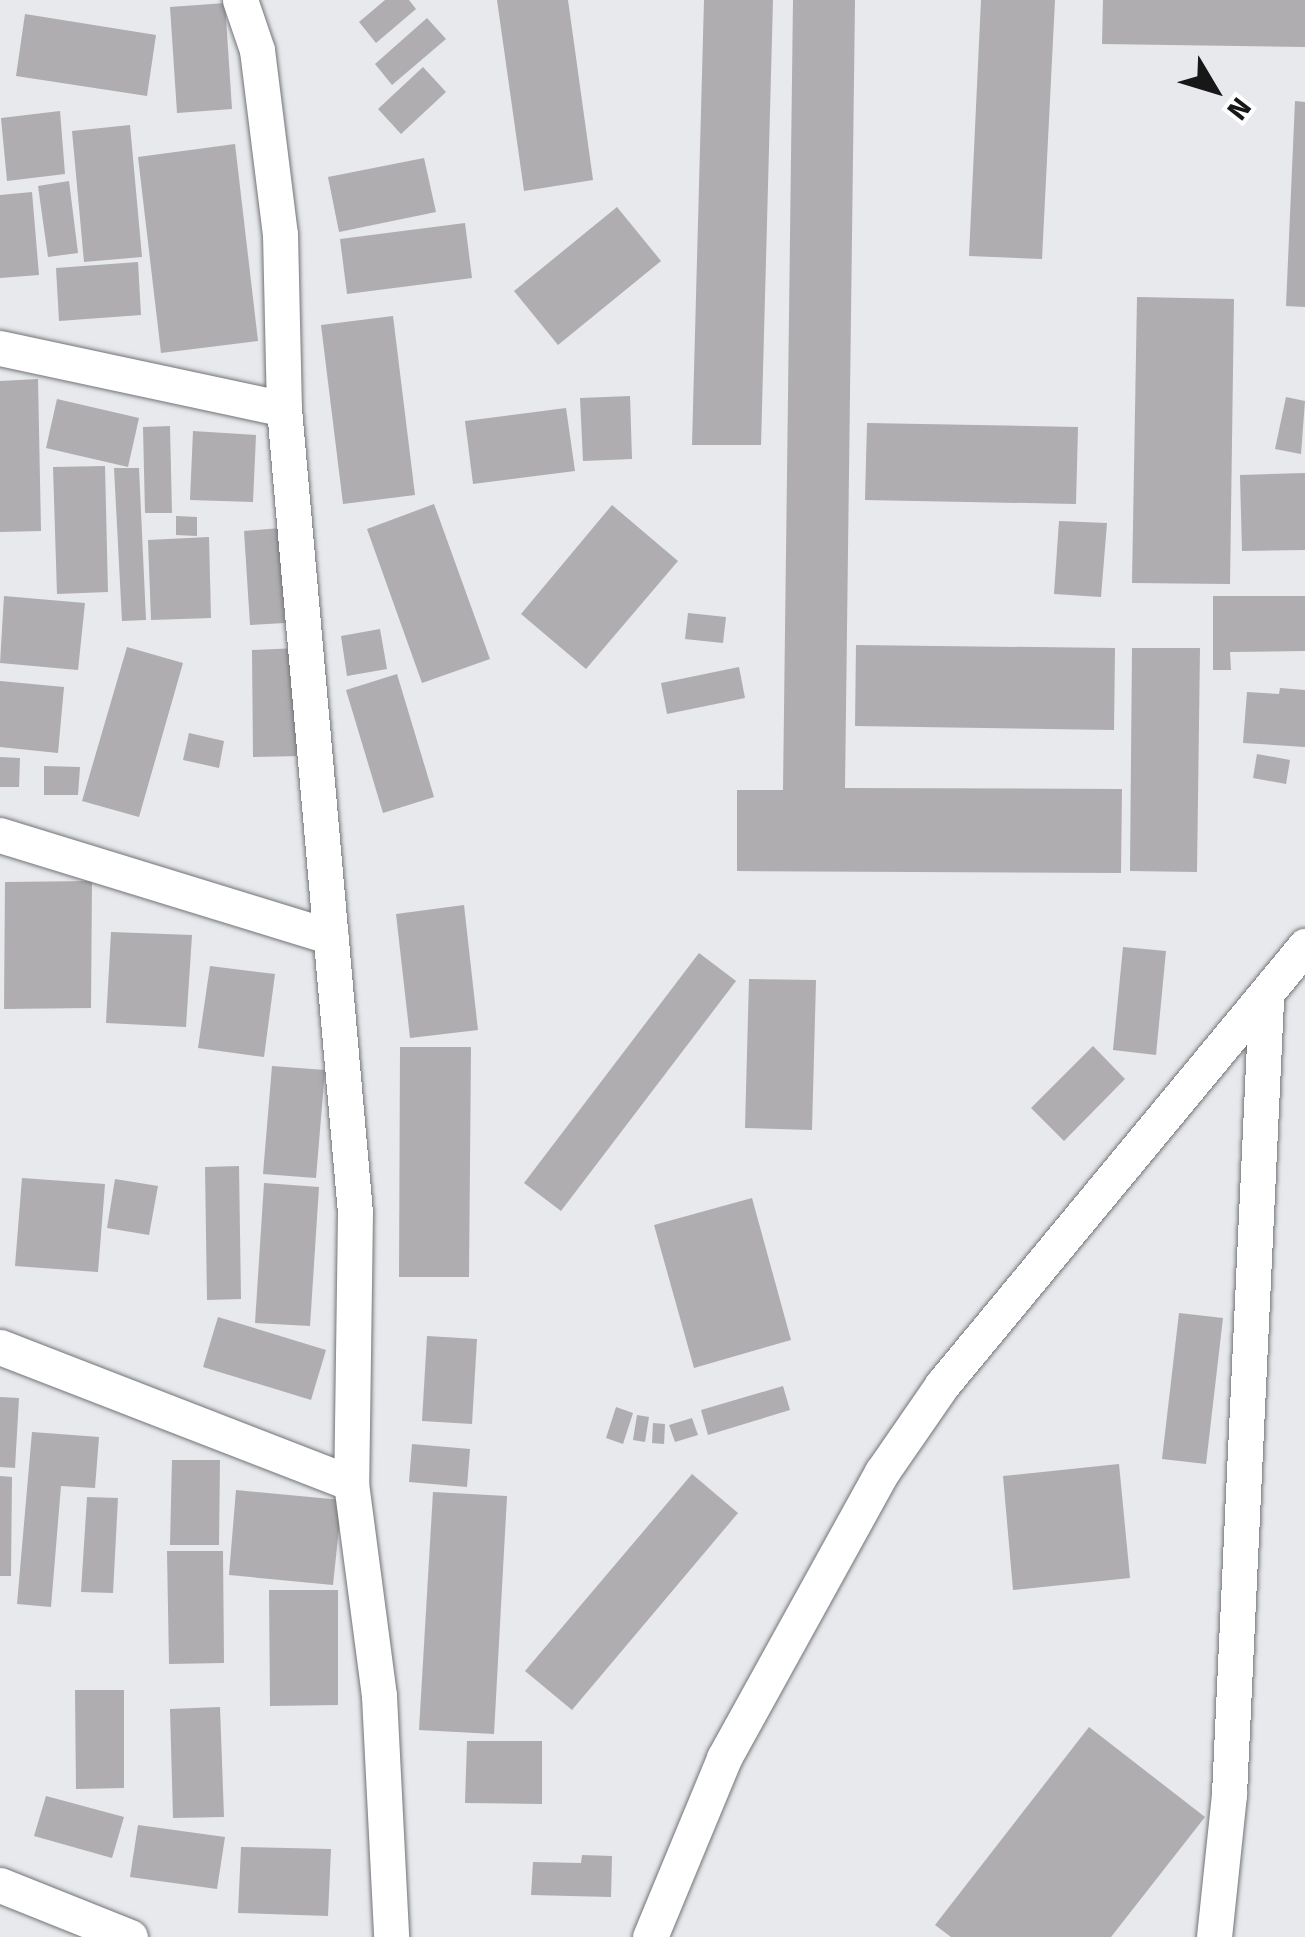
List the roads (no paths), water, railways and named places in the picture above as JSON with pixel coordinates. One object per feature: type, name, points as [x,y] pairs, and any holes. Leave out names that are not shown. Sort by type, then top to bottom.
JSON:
[{"type":"street","points":[[240,0],[257,50],[280,234],[284,410],[355,1212],[351,1483],[379,1696],[391,1937]]},
{"type":"street","points":[[0,348],[284,410]]},
{"type":"street","points":[[0,835],[331,938]]},
{"type":"street","points":[[650,1937],[724,1758],[882,1472],[942,1386],[1266,1000],[1305,946]]},
{"type":"street","points":[[1214,1937],[1229,1794],[1266,1000]]},
{"type":"street","points":[[0,1346],[351,1483]]},
{"type":"street","points":[[0,1886],[130,1937]]}]
